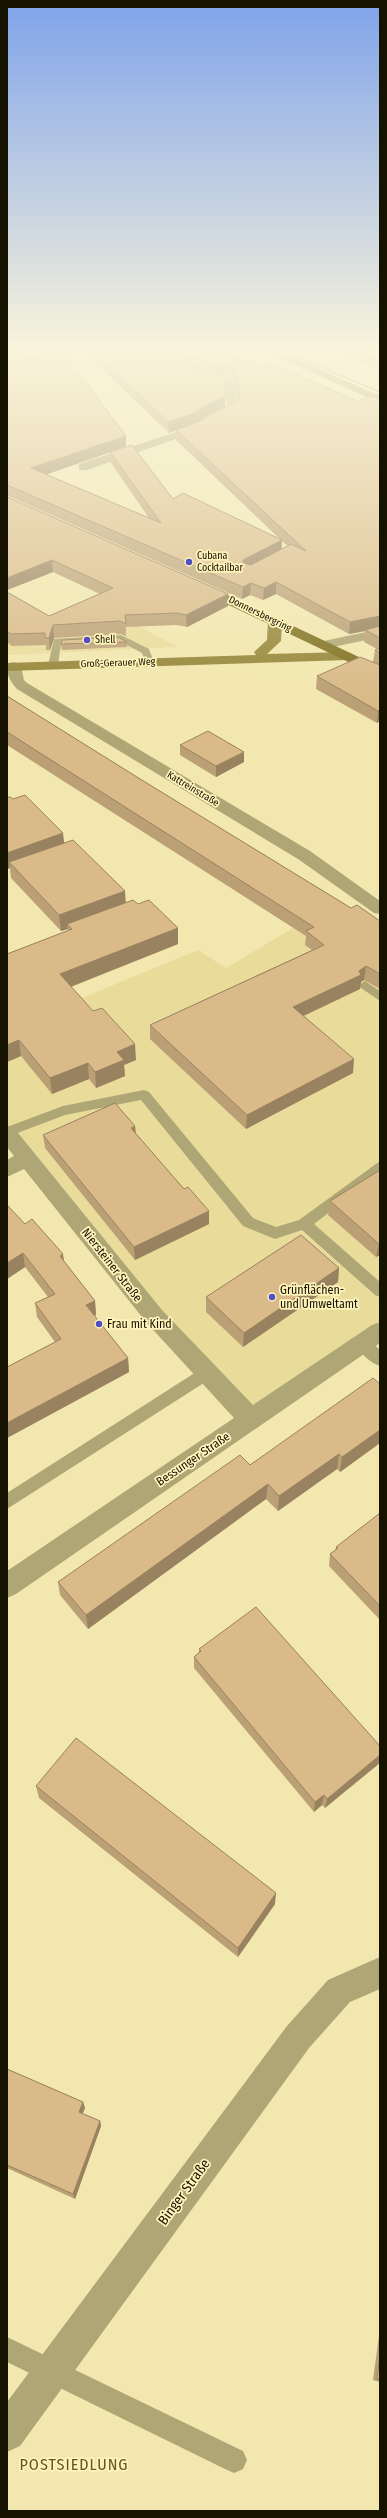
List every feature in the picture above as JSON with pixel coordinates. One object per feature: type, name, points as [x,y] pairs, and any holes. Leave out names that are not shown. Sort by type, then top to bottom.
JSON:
[{"type":"main road","name":"Donnersbergring","points":[[190,582],[275,621],[380,673]]},
{"type":"main road","points":[[261,652],[274,641],[275,621]]},
{"type":"main road","name":"Groß-Gerauer Weg","points":[[228,659],[261,652],[324,645]]},
{"type":"main road","name":"Groß-Gerauer Weg","points":[[10,667],[348,656]]},
{"type":"street","points":[[83,467],[90,465]]},
{"type":"street","points":[[324,645],[380,634]]},
{"type":"street","points":[[348,656],[364,649],[380,634]]},
{"type":"street","name":"Kattreinstraße","points":[[10,667],[17,681],[22,686],[304,855],[380,909]]},
{"type":"street","name":"Niersteiner Straße","points":[[7,1132],[162,1328],[204,1374],[251,1419]]},
{"type":"street","points":[[7,1169],[27,1158]]},
{"type":"street","name":"Bessunger Straße","points":[[7,1586],[371,1337]]},
{"type":"street","name":"Binger Straße","points":[[7,2433],[298,2036],[339,1991],[380,1972]]},
{"type":"lane","points":[[53,665],[57,641],[121,638],[146,651],[149,662]]},
{"type":"lane","points":[[364,985],[380,997]]},
{"type":"lane","points":[[7,1132],[63,1111],[144,1095],[208,1171],[248,1222],[275,1233],[304,1224],[380,1166]]},
{"type":"lane","points":[[304,1224],[380,1291]]},
{"type":"lane","points":[[371,1337],[380,1360]]},
{"type":"lane","points":[[7,1502],[204,1374]]},
{"type":"lane","points":[[7,2349],[51,2372],[234,2460]]},
{"type":"shaded area","points":[[95,603],[178,647],[7,655],[7,641]]},
{"type":"shaded area","points":[[338,901],[380,931],[380,1331],[251,1419],[7,1133],[7,1029],[198,950],[226,968]]},
{"type":"building","points":[[7,465],[41,465],[31,468],[161,523],[119,465],[147,465],[173,499],[183,493],[282,540],[243,560],[243,563],[251,565],[291,544],[306,551],[213,465],[380,465],[380,616],[350,622],[276,582],[264,588],[251,583],[243,587],[7,485]]},
{"type":"building","points":[[7,497],[228,594],[186,615],[177,613],[125,615],[126,624],[120,621],[53,625],[49,638],[45,638],[45,633],[11,634],[7,631],[7,592],[49,616],[113,588],[52,560],[7,578]]},
{"type":"building","points":[[380,626],[380,638],[365,630]]},
{"type":"building","points":[[118,637],[127,642],[61,644],[62,640]]},
{"type":"building","points":[[380,648],[380,653],[375,650]]},
{"type":"building","points":[[360,657],[380,665],[380,710],[378,711],[317,676]]},
{"type":"building","points":[[7,696],[351,908],[357,905],[380,921],[380,974],[366,966],[359,971],[361,975],[293,1007],[354,1059],[247,1115],[150,1025],[324,945],[306,931],[314,927],[7,732]]},
{"type":"building","points":[[208,731],[244,752],[216,766],[180,745]]},
{"type":"building","points":[[25,795],[63,833],[7,853],[7,797],[13,799]]},
{"type":"building","points":[[73,840],[125,891],[59,915],[9,862]]},
{"type":"building","points":[[133,900],[138,904],[149,900],[178,928],[60,974],[93,1011],[102,1008],[135,1044],[117,1052],[124,1060],[95,1072],[88,1063],[50,1078],[19,1040],[7,1045],[7,954],[72,929],[67,924]]},
{"type":"building","points":[[115,1103],[135,1126],[131,1128],[184,1189],[188,1187],[209,1211],[134,1247],[43,1135]]},
{"type":"building","points":[[380,1170],[380,1243],[379,1244],[330,1201]]},
{"type":"building","points":[[7,1205],[25,1224],[32,1219],[63,1254],[60,1256],[95,1301],[86,1305],[128,1358],[7,1423],[7,1367],[61,1339],[35,1303],[55,1294],[23,1253],[7,1263]]},
{"type":"building","name":"Grünflächen- und Umweltamt","points":[[301,1235],[339,1268],[244,1333],[206,1297]]},
{"type":"building","points":[[373,1378],[380,1384],[380,1430],[342,1457],[339,1454],[279,1496],[268,1484],[86,1615],[58,1582],[240,1455],[250,1465]]},
{"type":"building","points":[[380,1513],[380,1606],[330,1554],[338,1548],[336,1547]]},
{"type":"building","points":[[256,1607],[380,1746],[380,1755],[327,1799],[324,1795],[315,1802],[194,1657],[201,1651],[199,1649]]},
{"type":"building","points":[[76,1738],[276,1893],[238,1948],[36,1786]]},
{"type":"building","points":[[7,2069],[83,2102],[79,2112],[100,2121],[73,2194],[7,2165]]},
{"type":"building","points":[[380,2355],[380,2379],[377,2379]]},
{"type":"place","name":"Cubana Cocktailbar","points":[[189,562]]},
{"type":"place","name":"Shell","points":[[87,640]]},
{"type":"place","name":"Grünflächen- und Umweltamt","points":[[272,1297]]},
{"type":"place","name":"Frau mit Kind","points":[[99,1324]]},
{"type":"district","name":"POSTSIEDLUNG","points":[[74,2464]]}]
